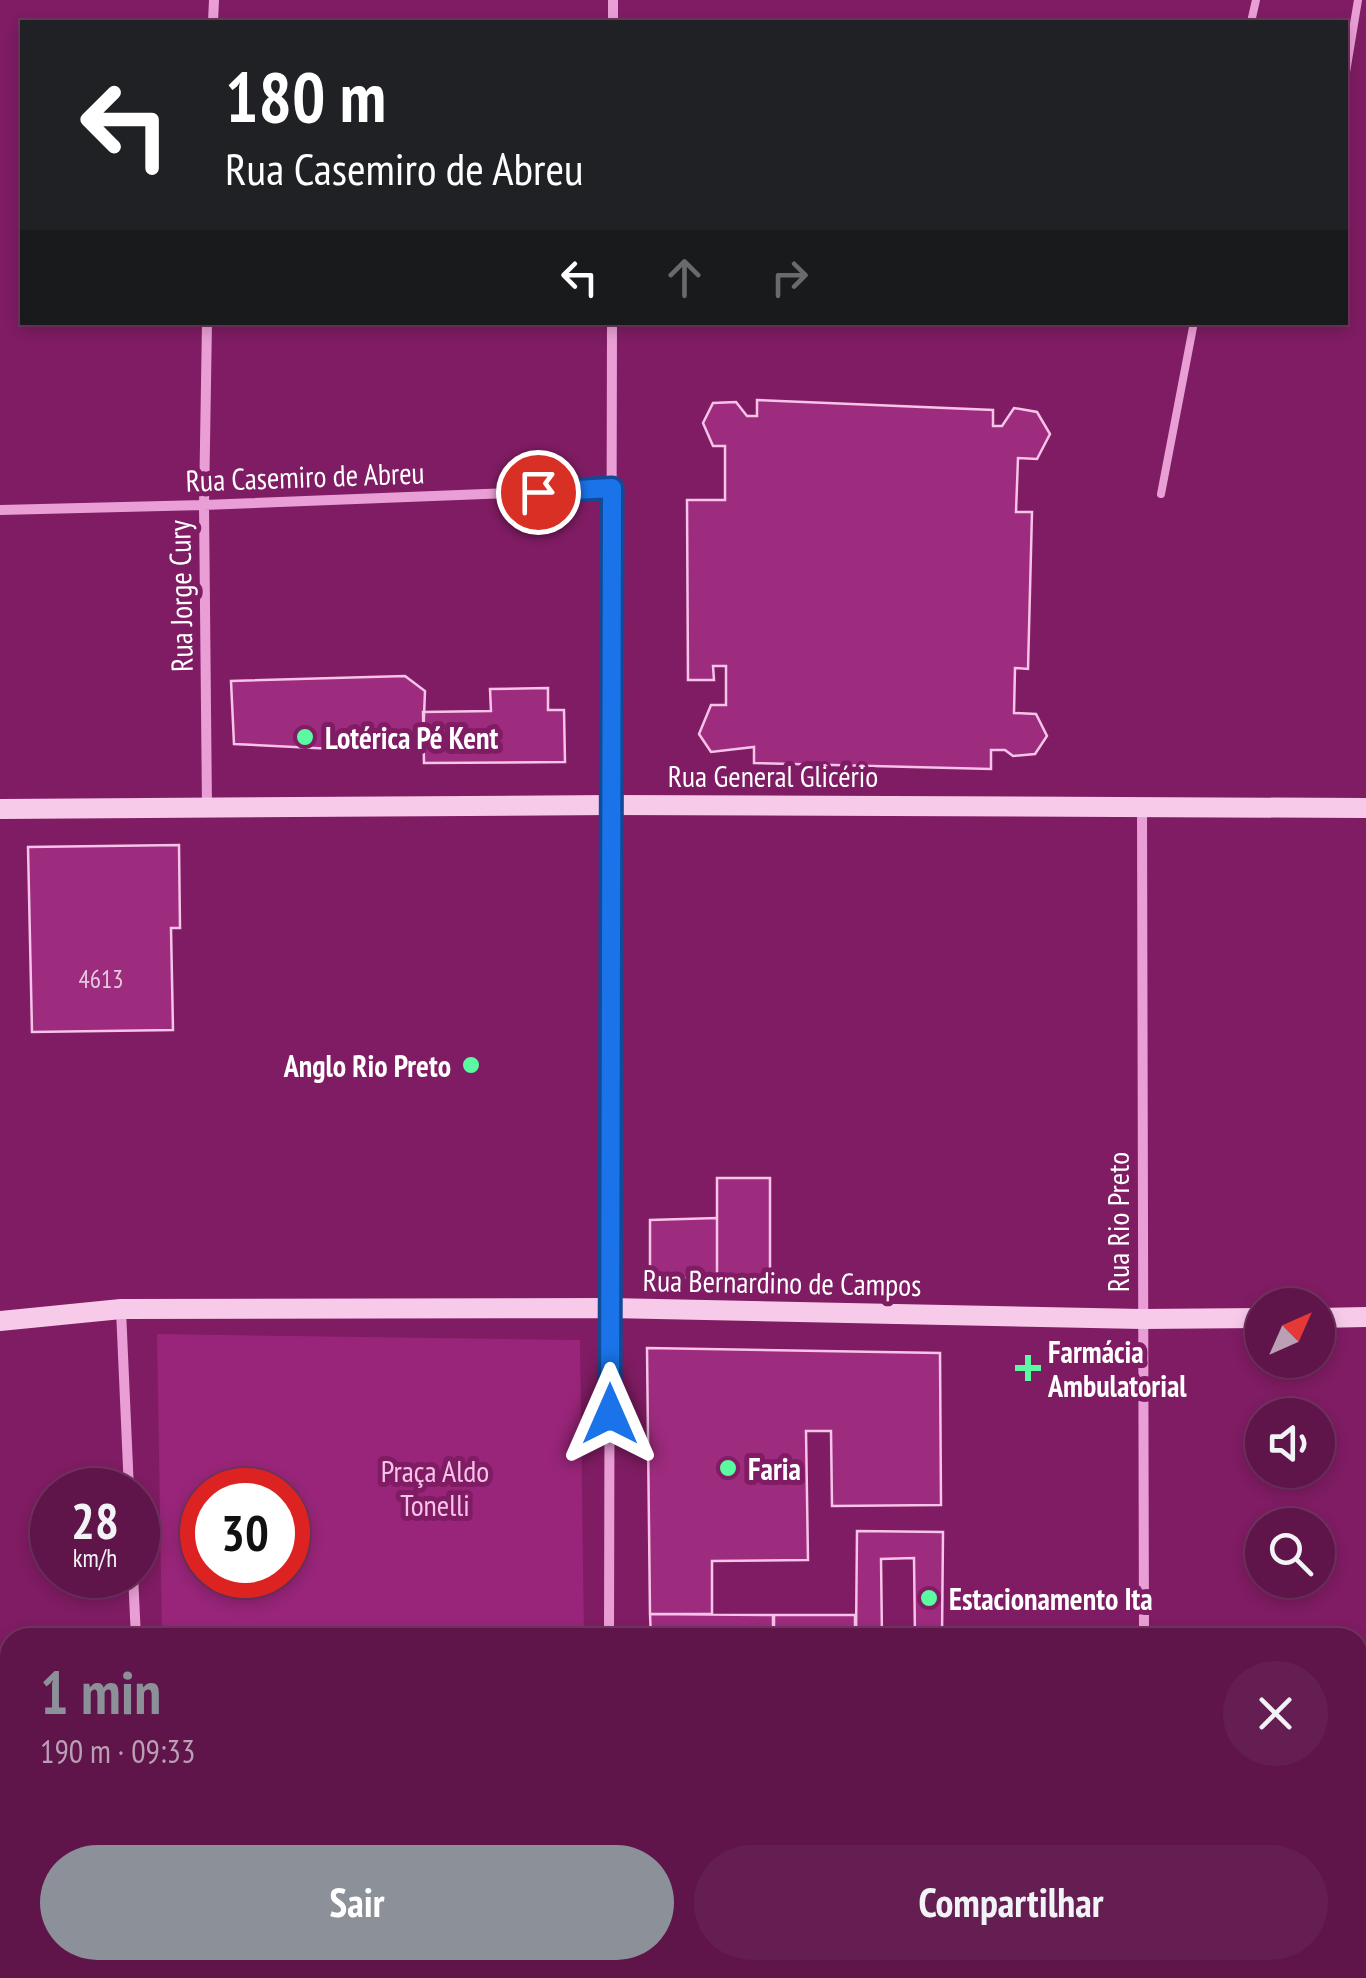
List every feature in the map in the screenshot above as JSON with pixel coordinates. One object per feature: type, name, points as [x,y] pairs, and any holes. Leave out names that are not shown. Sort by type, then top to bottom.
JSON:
[{"type":"street","name":"Rua Jorge Cury","points":[[207,325],[204,505],[208,809]]},
{"type":"street","points":[[609,1628],[612,325]]},
{"type":"street","name":"Rua Casemiro de Abreu","points":[[0,510],[612,488]]},
{"type":"street","name":"Rua General Glicério","points":[[0,810],[611,805],[1366,808]]},
{"type":"street","name":"Rua Rio Preto","points":[[1142,806],[1144,1628]]},
{"type":"street","name":"Rua Bernardino de Campos","points":[[0,1321],[121,1309],[610,1308],[1245,1318]]},
{"type":"street","points":[[121,1309],[128,1468]]},
{"type":"street","points":[[1335,1318],[1366,1317]]},
{"type":"street","points":[[134,1598],[136,1628]]},
{"type":"lane","points":[[1348,60],[1358,0]]},
{"type":"lane","points":[[1161,494],[1193,325]]},
{"type":"green space","name":"Praça Aldo Tonelli","points":[[157,1334],[580,1340],[584,1628],[162,1628]]},
{"type":"building","points":[[757,400],[993,410],[993,426],[1002,426],[1014,408],[1037,412],[1050,434],[1037,459],[1018,458],[1016,512],[1032,512],[1028,669],[1015,668],[1014,713],[1036,714],[1047,736],[1035,754],[1013,756],[1005,750],[991,750],[991,769],[754,763],[754,747],[711,752],[699,734],[711,705],[726,705],[726,666],[713,666],[714,680],[688,680],[687,500],[725,500],[725,446],[713,446],[703,423],[713,403],[736,402],[747,416],[757,416]]},
{"type":"building","points":[[405,676],[425,691],[423,741],[374,740],[374,751],[234,744],[231,681]]},
{"type":"building","points":[[548,688],[548,710],[564,710],[565,762],[424,763],[423,712],[491,711],[490,689]]},
{"type":"building","points":[[179,845],[180,928],[171,928],[173,1030],[32,1032],[28,847]]},
{"type":"building","points":[[717,1178],[770,1178],[770,1278],[717,1278]]},
{"type":"building","points":[[717,1218],[717,1278],[650,1278],[650,1220]]},
{"type":"building","name":"Faria","points":[[647,1348],[940,1353],[941,1505],[832,1506],[831,1431],[806,1431],[808,1560],[712,1561],[712,1614],[650,1614]]},
{"type":"building","name":"Estacionamento Ita","points":[[857,1531],[943,1532],[942,1628],[915,1628],[914,1558],[881,1559],[882,1628],[856,1628]]},
{"type":"building","points":[[650,1614],[773,1615],[773,1628],[651,1628]]},
{"type":"building","points":[[774,1615],[855,1615],[855,1628],[774,1628]]},
{"type":"place","name":"Lotérica Pé Kent","points":[[305,737]]},
{"type":"place","name":"Anglo Rio Preto","points":[[471,1065]]},
{"type":"place","name":"Farmácia Ambulatorial","points":[[1028,1368]]},
{"type":"place","name":"Faria","points":[[728,1468]]},
{"type":"place","name":"Estacionamento Ita","points":[[929,1598]]},
{"type":"route","points":[[538,492],[612,488],[610,1414]]}]
